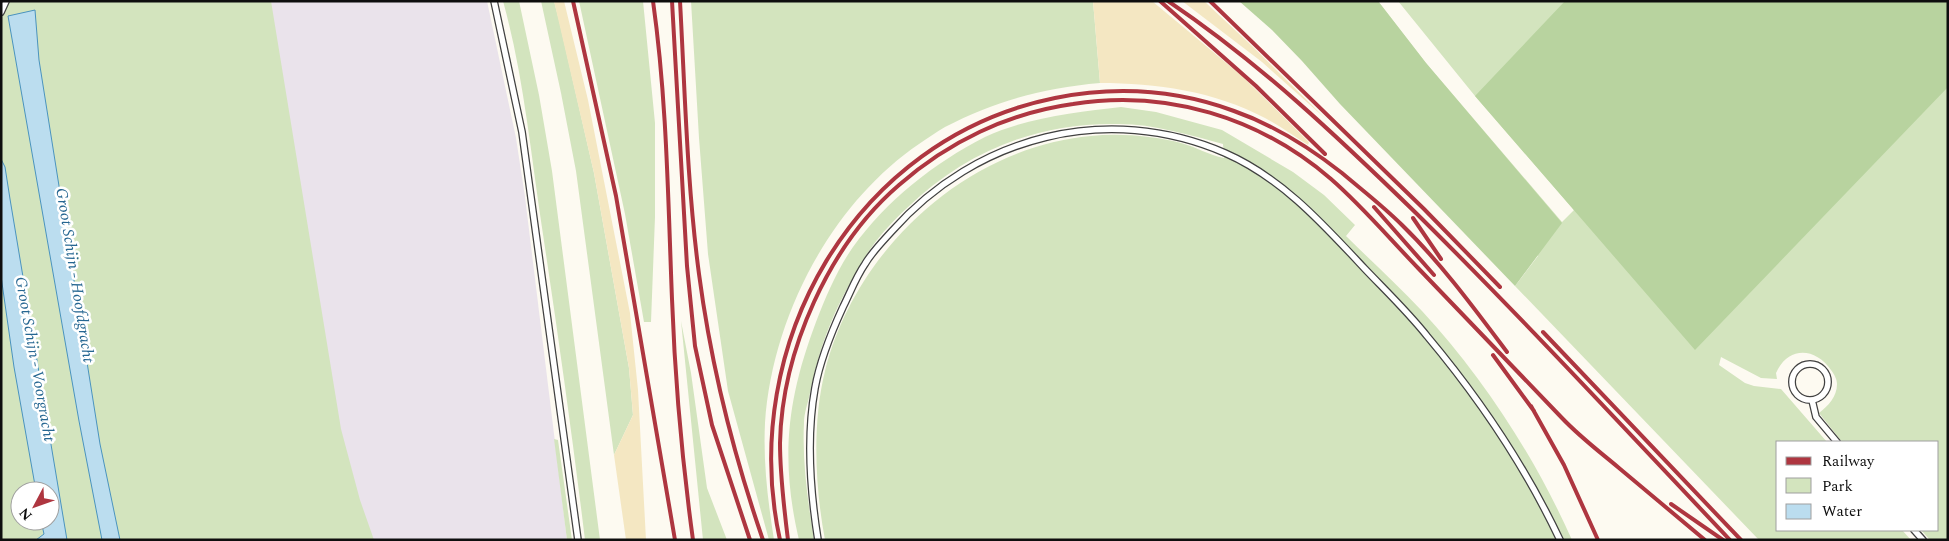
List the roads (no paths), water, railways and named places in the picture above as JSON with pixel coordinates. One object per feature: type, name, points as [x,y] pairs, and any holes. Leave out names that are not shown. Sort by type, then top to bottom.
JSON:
[{"type":"lane","points":[[1,12],[6,1]]},
{"type":"lane","points":[[494,1],[522,132],[578,540]]},
{"type":"lane","points":[[818,540],[812,503],[810,462],[815,389],[822,360],[834,326],[865,264],[906,215],[953,177],[975,164],[1017,145],[1045,137],[1081,131],[1120,128],[1150,131],[1224,153],[1256,169],[1310,211],[1426,334],[1454,369],[1498,429],[1534,489],[1560,540]]},
{"type":"lane","points":[[1807,364],[1824,371],[1828,380],[1824,393],[1817,399],[1812,400],[1799,396],[1792,385],[1793,375],[1796,370],[1807,364]]},
{"type":"lane","points":[[1812,400],[1816,417],[1836,441]]},
{"type":"water","points":[[35,10],[39,60],[100,444],[120,540],[102,540],[79,421],[8,16]]},
{"type":"water","name":"Groot Schijn - Voorgracht","points":[[1,159],[5,167],[57,481],[34,481],[14,367],[1,276]]},
{"type":"water","points":[[60,498],[67,540],[36,540],[44,534],[43,531],[60,531]]},
{"type":"railway","points":[[573,1],[616,196],[675,540]]},
{"type":"railway","points":[[653,1],[664,113],[677,390],[693,540]]},
{"type":"railway","points":[[672,1],[687,266],[695,346],[712,425],[750,540]]},
{"type":"railway","points":[[680,1],[692,206],[704,308],[724,408],[742,475],[763,540]]},
{"type":"railway","points":[[1160,1],[1256,86],[1325,154]]},
{"type":"railway","points":[[1168,1],[1235,50],[1298,102],[1388,186],[1537,336],[1730,540]]},
{"type":"railway","points":[[1210,1],[1424,209],[1500,287]]},
{"type":"railway","points":[[780,540],[771,467],[777,394],[795,325],[826,261],[869,204],[922,157],[984,120],[1055,98],[1078,94],[1123,91],[1168,94],[1190,98],[1234,111],[1291,137],[1342,173],[1402,225],[1444,270],[1507,352]]},
{"type":"railway","points":[[788,540],[781,479],[780,443],[783,408],[790,372],[800,337],[814,302],[831,269],[851,238],[874,210],[899,185],[938,155],[958,143],[1002,122],[1025,114],[1049,108],[1108,100],[1177,105],[1210,113],[1242,124],[1273,139],[1303,157],[1354,200],[1569,425],[1705,540]]},
{"type":"railway","points":[[1374,207],[1434,275]]},
{"type":"railway","points":[[1413,218],[1441,259]]},
{"type":"railway","points":[[1543,332],[1741,540]]},
{"type":"railway","points":[[1493,355],[1534,411]]},
{"type":"railway","points":[[1531,406],[1564,465],[1598,540]]},
{"type":"railway","points":[[1671,504],[1723,540]]},
{"type":"water label","name":"Groot Schijn - Hoofdgracht","points":[[76,275]]}]
